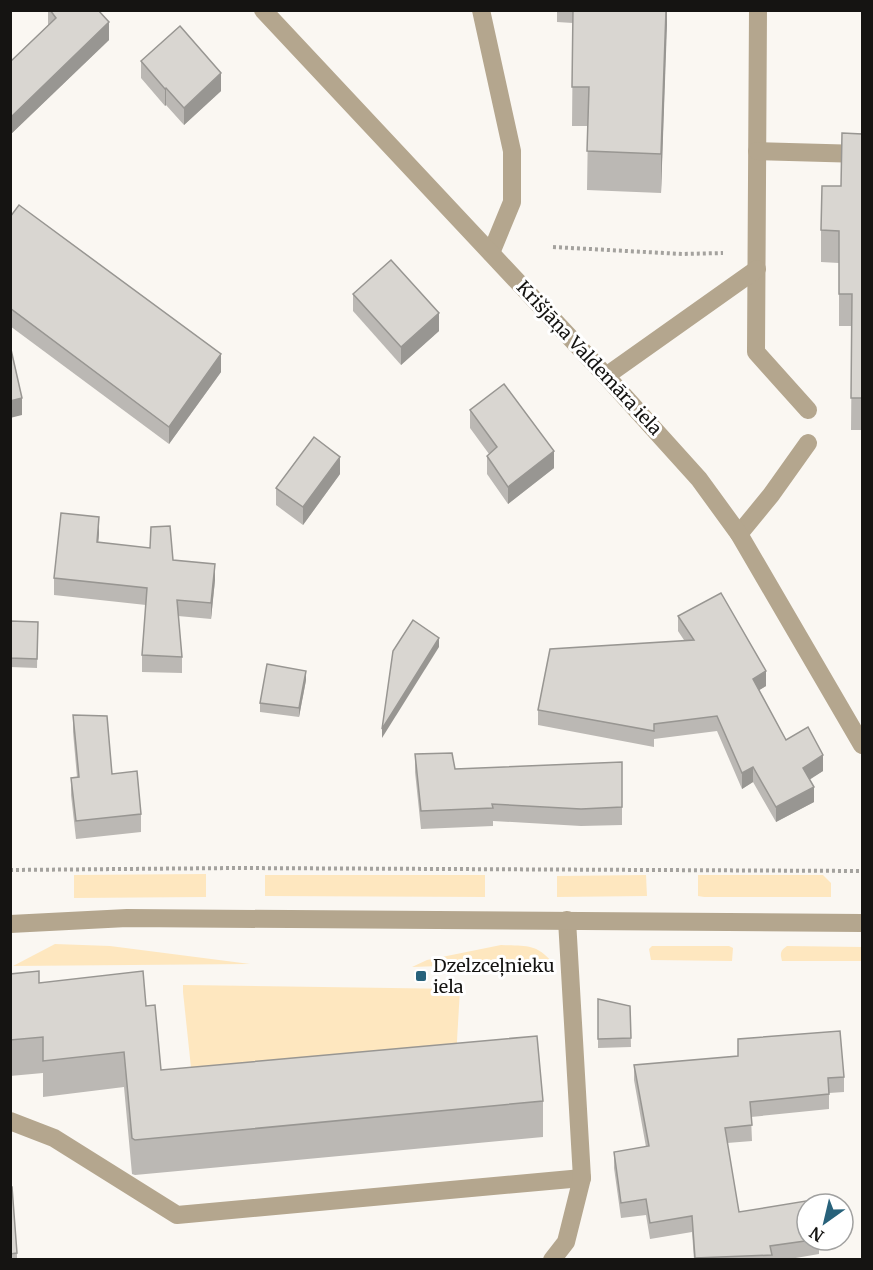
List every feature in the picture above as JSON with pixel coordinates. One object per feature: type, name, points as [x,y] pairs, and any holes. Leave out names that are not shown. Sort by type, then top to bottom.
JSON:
[{"type":"street","name":"Krišjāņa Valdemāra iela","points":[[263,10],[606,376],[699,479],[739,534],[862,745]]},
{"type":"street","points":[[481,10],[512,151],[512,202],[491,253]]},
{"type":"street","points":[[758,10],[756,352],[808,410]]},
{"type":"street","points":[[757,151],[862,154]]},
{"type":"street","points":[[606,376],[757,269]]},
{"type":"street","points":[[739,534],[771,495],[808,443]]},
{"type":"street","points":[[10,924],[127,918],[862,923]]},
{"type":"street","points":[[552,1260],[566,1242],[582,1178],[567,920]]},
{"type":"street","points":[[10,1120],[54,1137],[177,1215],[582,1178]]},
{"type":"path","points":[[553,247],[682,254],[725,253]]},
{"type":"path","points":[[10,870],[248,868],[862,870]]},
{"type":"shaded area","points":[[206,874],[206,897],[74,898],[74,875]]},
{"type":"shaded area","points":[[265,875],[485,875],[485,897],[265,896]]},
{"type":"shaded area","points":[[646,875],[647,896],[557,897],[557,876]]},
{"type":"shaded area","points":[[698,875],[823,875],[831,883],[831,897],[704,897],[698,896]]},
{"type":"shaded area","points":[[55,944],[110,946],[250,964],[13,966]]},
{"type":"shaded area","points":[[501,945],[523,946],[541,951],[552,962],[412,967],[427,960]]},
{"type":"shaded area","points":[[652,946],[729,946],[733,948],[732,961],[651,960],[649,949]]},
{"type":"shaded area","points":[[787,946],[862,947],[862,961],[782,961],[781,952]]},
{"type":"shaded area","points":[[183,985],[460,989],[456,1058],[192,1077]]},
{"type":"building","points":[[50,10],[98,10],[109,22],[10,118],[10,62],[56,18]]},
{"type":"building","points":[[573,10],[666,10],[661,154],[587,151],[589,87],[572,87]]},
{"type":"building","points":[[180,26],[221,73],[184,108],[141,61]]},
{"type":"building","points":[[842,133],[862,134],[862,398],[851,398],[852,294],[839,294],[839,231],[821,230],[822,186],[841,186]]},
{"type":"building","points":[[19,205],[221,354],[169,427],[10,308],[10,217]]},
{"type":"building","points":[[391,260],[439,313],[401,347],[353,294]]},
{"type":"building","points":[[10,345],[22,398],[10,401]]},
{"type":"building","points":[[504,384],[554,451],[508,487],[487,456],[497,447],[470,410]]},
{"type":"building","points":[[314,437],[340,457],[303,507],[276,488]]},
{"type":"building","points":[[61,513],[99,517],[97,542],[150,548],[151,527],[170,526],[173,560],[215,564],[211,603],[177,600],[182,657],[142,655],[147,588],[54,578]]},
{"type":"building","points":[[721,593],[766,671],[753,679],[786,740],[808,727],[823,755],[803,768],[814,787],[776,807],[753,767],[742,773],[717,716],[654,724],[654,731],[538,710],[550,649],[694,640],[678,616]]},
{"type":"building","points":[[413,620],[439,638],[382,729],[393,651]]},
{"type":"building","points":[[10,621],[38,622],[37,659],[10,658]]},
{"type":"building","points":[[267,664],[306,671],[299,708],[260,703]]},
{"type":"building","points":[[73,715],[107,716],[112,774],[137,771],[141,814],[76,821],[71,778],[79,777]]},
{"type":"building","points":[[452,753],[455,769],[622,762],[622,807],[581,809],[492,804],[493,808],[421,811],[415,754]]},
{"type":"building","points":[[39,971],[39,983],[143,971],[146,1006],[155,1005],[161,1070],[537,1036],[543,1101],[135,1140],[132,1138],[124,1052],[43,1061],[43,1037],[10,1040],[10,974]]},
{"type":"building","points":[[598,999],[630,1006],[631,1038],[598,1039]]},
{"type":"building","points":[[840,1031],[844,1077],[828,1078],[829,1094],[750,1102],[752,1125],[725,1128],[739,1212],[795,1203],[795,1242],[770,1246],[772,1255],[695,1258],[692,1216],[650,1223],[646,1199],[621,1203],[614,1152],[649,1146],[634,1065],[738,1056],[738,1039]]},
{"type":"building","points":[[10,1187],[12,1187],[17,1253],[10,1254]]},
{"type":"place","name":"Dzelzceļnieku iela","points":[[421,976]]}]
